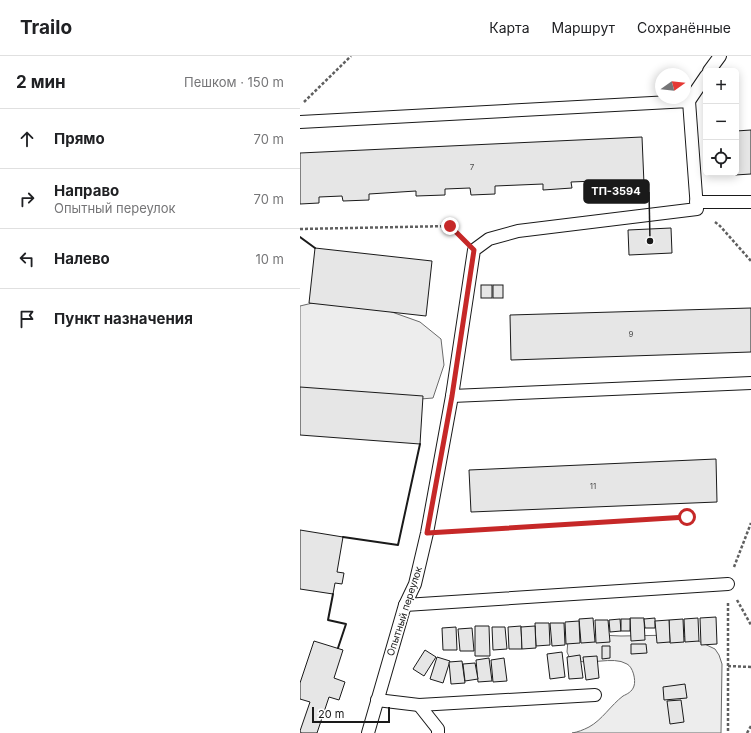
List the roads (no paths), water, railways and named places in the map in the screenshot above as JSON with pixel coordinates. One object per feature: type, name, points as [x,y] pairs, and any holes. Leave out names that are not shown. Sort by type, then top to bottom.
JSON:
[{"type":"lane","points":[[711,68],[720,56]]},
{"type":"lane","points":[[691,98],[703,80]]},
{"type":"lane","points":[[300,122],[655,103]]},
{"type":"lane","points":[[689,104],[697,206],[751,202]]},
{"type":"lane","name":"Опытный переулок","points":[[368,733],[405,604],[415,584],[427,533],[452,396],[474,250],[489,239],[518,230],[697,206]]},
{"type":"lane","points":[[452,396],[751,383]]},
{"type":"lane","points":[[405,604],[728,584]]},
{"type":"lane","points":[[377,700],[420,705],[595,695]]},
{"type":"lane","points":[[420,705],[438,729],[438,733]]},
{"type":"place","name":"ТП-3594","points":[[650,241]]}]
